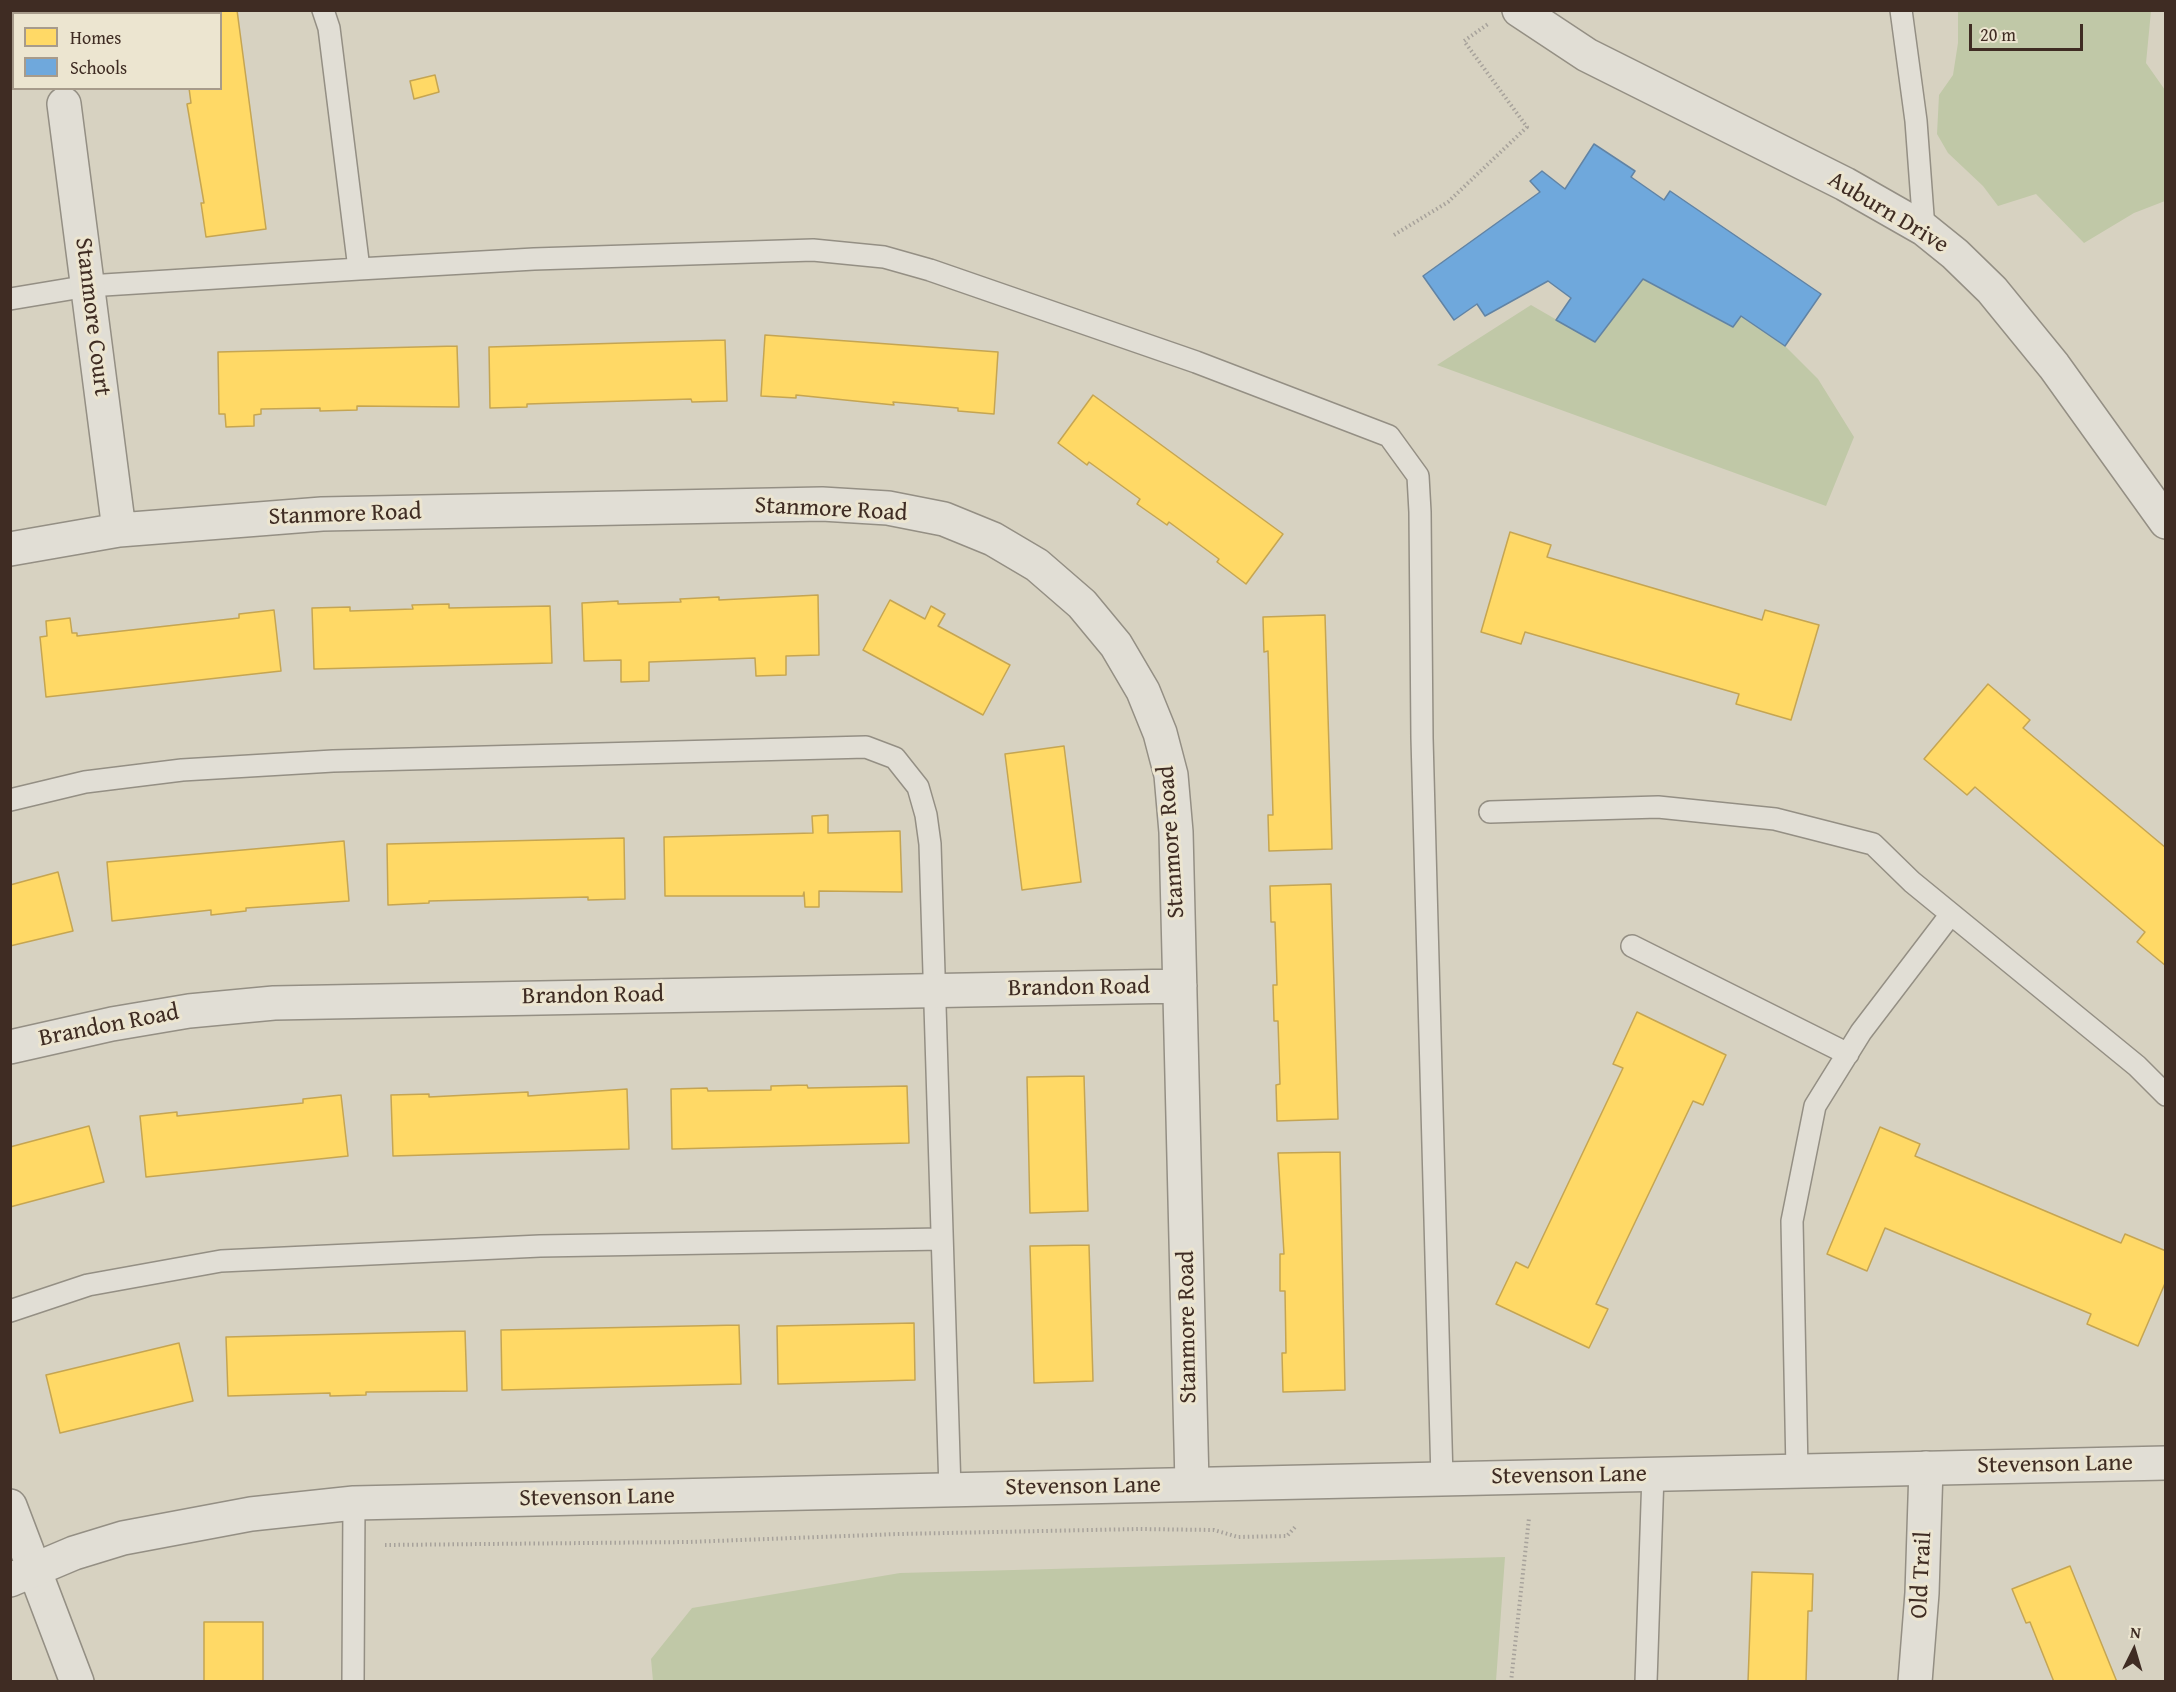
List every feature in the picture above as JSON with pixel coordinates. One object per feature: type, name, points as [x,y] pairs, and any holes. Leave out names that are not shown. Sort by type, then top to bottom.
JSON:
[{"type":"street","name":"Auburn Drive","points":[[1526,16],[1587,56],[1845,184],[1924,229],[1955,254],[1992,290],[2054,366],[2166,522]]},
{"type":"street","name":"Stanmore Court","points":[[64,104],[119,530]]},
{"type":"street","name":"Stanmore Road","points":[[10,549],[119,530],[322,514],[822,504],[888,508],[944,519],[993,539],[1037,565],[1082,604],[1116,645],[1143,691],[1160,733],[1171,775],[1176,832],[1192,1484]]},
{"type":"street","name":"Brandon Road","points":[[10,1047],[112,1024],[189,1011],[274,1003],[1180,986]]},
{"type":"street","name":"Stevenson Lane","points":[[22,1574],[123,1538],[250,1514],[354,1503],[2166,1463]]},
{"type":"street","name":"Old Trail","points":[[1916,1682],[1922,1593],[1926,1468]]},
{"type":"street","points":[[10,1506],[22,1574],[77,1682]]},
{"type":"lane","points":[[323,10],[329,28],[358,269]]},
{"type":"lane","points":[[1901,10],[1916,121],[1924,229]]},
{"type":"lane","points":[[10,299],[88,286],[534,259],[813,250],[884,257],[930,270],[1196,362],[1389,436],[1418,476],[1420,512],[1422,738],[1442,1479]]},
{"type":"lane","points":[[10,800],[86,782],[171,772],[333,760],[866,747],[895,758],[918,787],[926,815],[935,990],[950,1490]]},
{"type":"lane","points":[[1490,812],[1658,807],[1775,819],[1873,844],[1912,882],[2137,1066],[2166,1095]]},
{"type":"lane","points":[[1797,1471],[1792,1221],[1815,1106],[1848,1054],[1951,914]]},
{"type":"lane","points":[[1632,946],[1848,1054]]},
{"type":"lane","points":[[10,1311],[88,1285],[221,1261],[540,1246],[942,1239]]},
{"type":"lane","points":[[1646,1682],[1653,1474]]},
{"type":"lane","points":[[353,1682],[354,1503]]},
{"type":"path","points":[[1394,235],[1448,202],[1527,128],[1464,41],[1526,16]]},
{"type":"path","points":[[1511,1682],[1529,1518]]},
{"type":"path","points":[[354,1546],[450,1543],[688,1542],[1137,1529],[1214,1530],[1238,1537],[1287,1536],[1296,1526]]},
{"type":"green space","points":[[1958,11],[2151,11],[2146,63],[2165,90],[2165,201],[2134,213],[2084,243],[2036,194],[1998,206],[1983,186],[1948,153],[1937,134],[1939,95],[1953,75],[1958,43]]},
{"type":"green space","points":[[1643,279],[1732,327],[1741,316],[1785,346],[1818,379],[1854,437],[1826,506],[1437,365],[1531,305],[1595,342]]},
{"type":"green space","points":[[1505,1557],[1496,1681],[653,1681],[651,1659],[692,1608],[900,1573]]},
{"type":"building: Homes","points":[[175,10],[237,10],[266,229],[206,237],[201,203],[204,203],[187,104],[191,103],[189,90],[222,90],[222,12],[175,12]]},
{"type":"building: Homes","points":[[435,75],[439,92],[414,99],[410,81]]},
{"type":"building: Homes","points":[[765,335],[998,352],[994,414],[893,402],[894,405],[796,395],[796,398],[761,396]]},
{"type":"building: Homes","points":[[725,340],[727,401],[692,402],[691,399],[527,404],[527,407],[490,408],[489,347]]},
{"type":"building: Homes","points":[[457,346],[459,407],[357,406],[357,410],[320,411],[320,408],[261,409],[261,414],[254,415],[254,426],[226,427],[225,414],[219,414],[218,352]]},
{"type":"building: Homes","points":[[1093,395],[1283,534],[1246,584],[1217,562],[1219,559],[1169,522],[1167,525],[1137,504],[1140,499],[1089,462],[1087,465],[1058,443]]},
{"type":"building: Homes","points":[[1510,532],[1551,545],[1547,557],[1762,620],[1765,610],[1819,625],[1791,720],[1736,704],[1739,694],[1525,632],[1521,644],[1481,632]]},
{"type":"building: Homes","points":[[818,595],[819,655],[786,656],[786,675],[756,676],[755,658],[649,662],[649,681],[621,682],[621,660],[584,661],[582,603],[681,602],[680,599],[719,597],[719,600]]},
{"type":"building: Homes","points":[[890,600],[925,619],[931,606],[945,614],[938,626],[1010,665],[983,715],[863,650]]},
{"type":"building: Homes","points":[[449,604],[449,608],[550,606],[552,663],[314,669],[312,608],[350,607],[350,611],[413,609],[412,605]]},
{"type":"building: Homes","points":[[274,610],[281,671],[46,697],[40,637],[47,636],[46,621],[70,618],[72,633],[77,633],[77,636],[239,618],[239,614]]},
{"type":"building: Homes","points":[[1325,615],[1332,849],[1269,851],[1268,815],[1273,815],[1268,651],[1264,652],[1263,617]]},
{"type":"building: Homes","points":[[1988,684],[2030,720],[2023,728],[2166,848],[2166,966],[2137,942],[2145,932],[1975,787],[1967,795],[1924,759]]},
{"type":"building: Homes","points":[[1064,746],[1081,882],[1022,890],[1005,754]]},
{"type":"building: Homes","points":[[828,815],[828,833],[900,831],[902,892],[819,891],[819,907],[805,907],[804,892],[803,896],[665,896],[664,837],[813,833],[812,816]]},
{"type":"building: Homes","points":[[624,838],[625,899],[588,900],[588,897],[429,901],[429,903],[388,905],[387,844]]},
{"type":"building: Homes","points":[[344,841],[349,901],[246,908],[246,911],[211,915],[211,910],[112,921],[107,862]]},
{"type":"building: Homes","points":[[58,872],[73,931],[10,946],[10,885]]},
{"type":"building: Homes","points":[[1331,884],[1338,1119],[1277,1121],[1276,1085],[1280,1084],[1278,1021],[1274,1021],[1273,985],[1277,985],[1275,922],[1271,922],[1270,886]]},
{"type":"building: Homes","points":[[1637,1012],[1726,1055],[1703,1105],[1693,1101],[1596,1304],[1608,1309],[1589,1348],[1496,1304],[1516,1262],[1528,1268],[1623,1068],[1613,1064]]},
{"type":"building: Homes","points":[[1084,1076],[1088,1211],[1030,1213],[1027,1077]]},
{"type":"building: Homes","points":[[807,1085],[808,1088],[907,1086],[909,1143],[672,1149],[671,1089],[771,1090],[771,1086]]},
{"type":"building: Homes","points":[[627,1089],[629,1149],[393,1156],[391,1095],[429,1094],[429,1097],[528,1092],[528,1096]]},
{"type":"building: Homes","points":[[341,1095],[348,1156],[146,1177],[140,1116],[177,1112],[177,1116],[303,1103],[303,1099]]},
{"type":"building: Homes","points":[[89,1126],[104,1182],[10,1207],[10,1147]]},
{"type":"building: Homes","points":[[1880,1127],[1920,1144],[1915,1156],[2121,1243],[2125,1234],[2166,1251],[2166,1281],[2138,1346],[2087,1324],[2091,1314],[1885,1228],[1867,1271],[1827,1254]]},
{"type":"building: Homes","points":[[1340,1152],[1345,1390],[1283,1392],[1282,1353],[1286,1353],[1285,1291],[1280,1291],[1280,1254],[1284,1254],[1278,1153]]},
{"type":"building: Homes","points":[[1089,1245],[1093,1381],[1034,1383],[1030,1246]]},
{"type":"building: Homes","points":[[914,1323],[915,1380],[778,1384],[777,1326]]},
{"type":"building: Homes","points":[[739,1325],[741,1384],[502,1390],[501,1330]]},
{"type":"building: Homes","points":[[465,1331],[467,1391],[366,1392],[366,1395],[330,1396],[330,1393],[228,1396],[226,1337]]},
{"type":"building: Homes","points":[[179,1343],[193,1401],[60,1433],[46,1375]]},
{"type":"building: Homes","points":[[2070,1566],[2117,1682],[2054,1682],[2030,1622],[2026,1623],[2012,1589]]},
{"type":"building: Homes","points":[[1752,1572],[1813,1574],[1812,1611],[1808,1611],[1806,1682],[1748,1682]]},
{"type":"building: Homes","points":[[204,1622],[263,1622],[263,1682],[204,1682]]},
{"type":"building: Schools","points":[[1594,144],[1635,171],[1631,177],[1664,200],[1670,191],[1821,294],[1785,346],[1741,316],[1733,327],[1643,279],[1595,342],[1556,320],[1571,298],[1548,281],[1485,316],[1477,304],[1454,320],[1423,276],[1540,192],[1530,181],[1542,171],[1565,189]]}]
